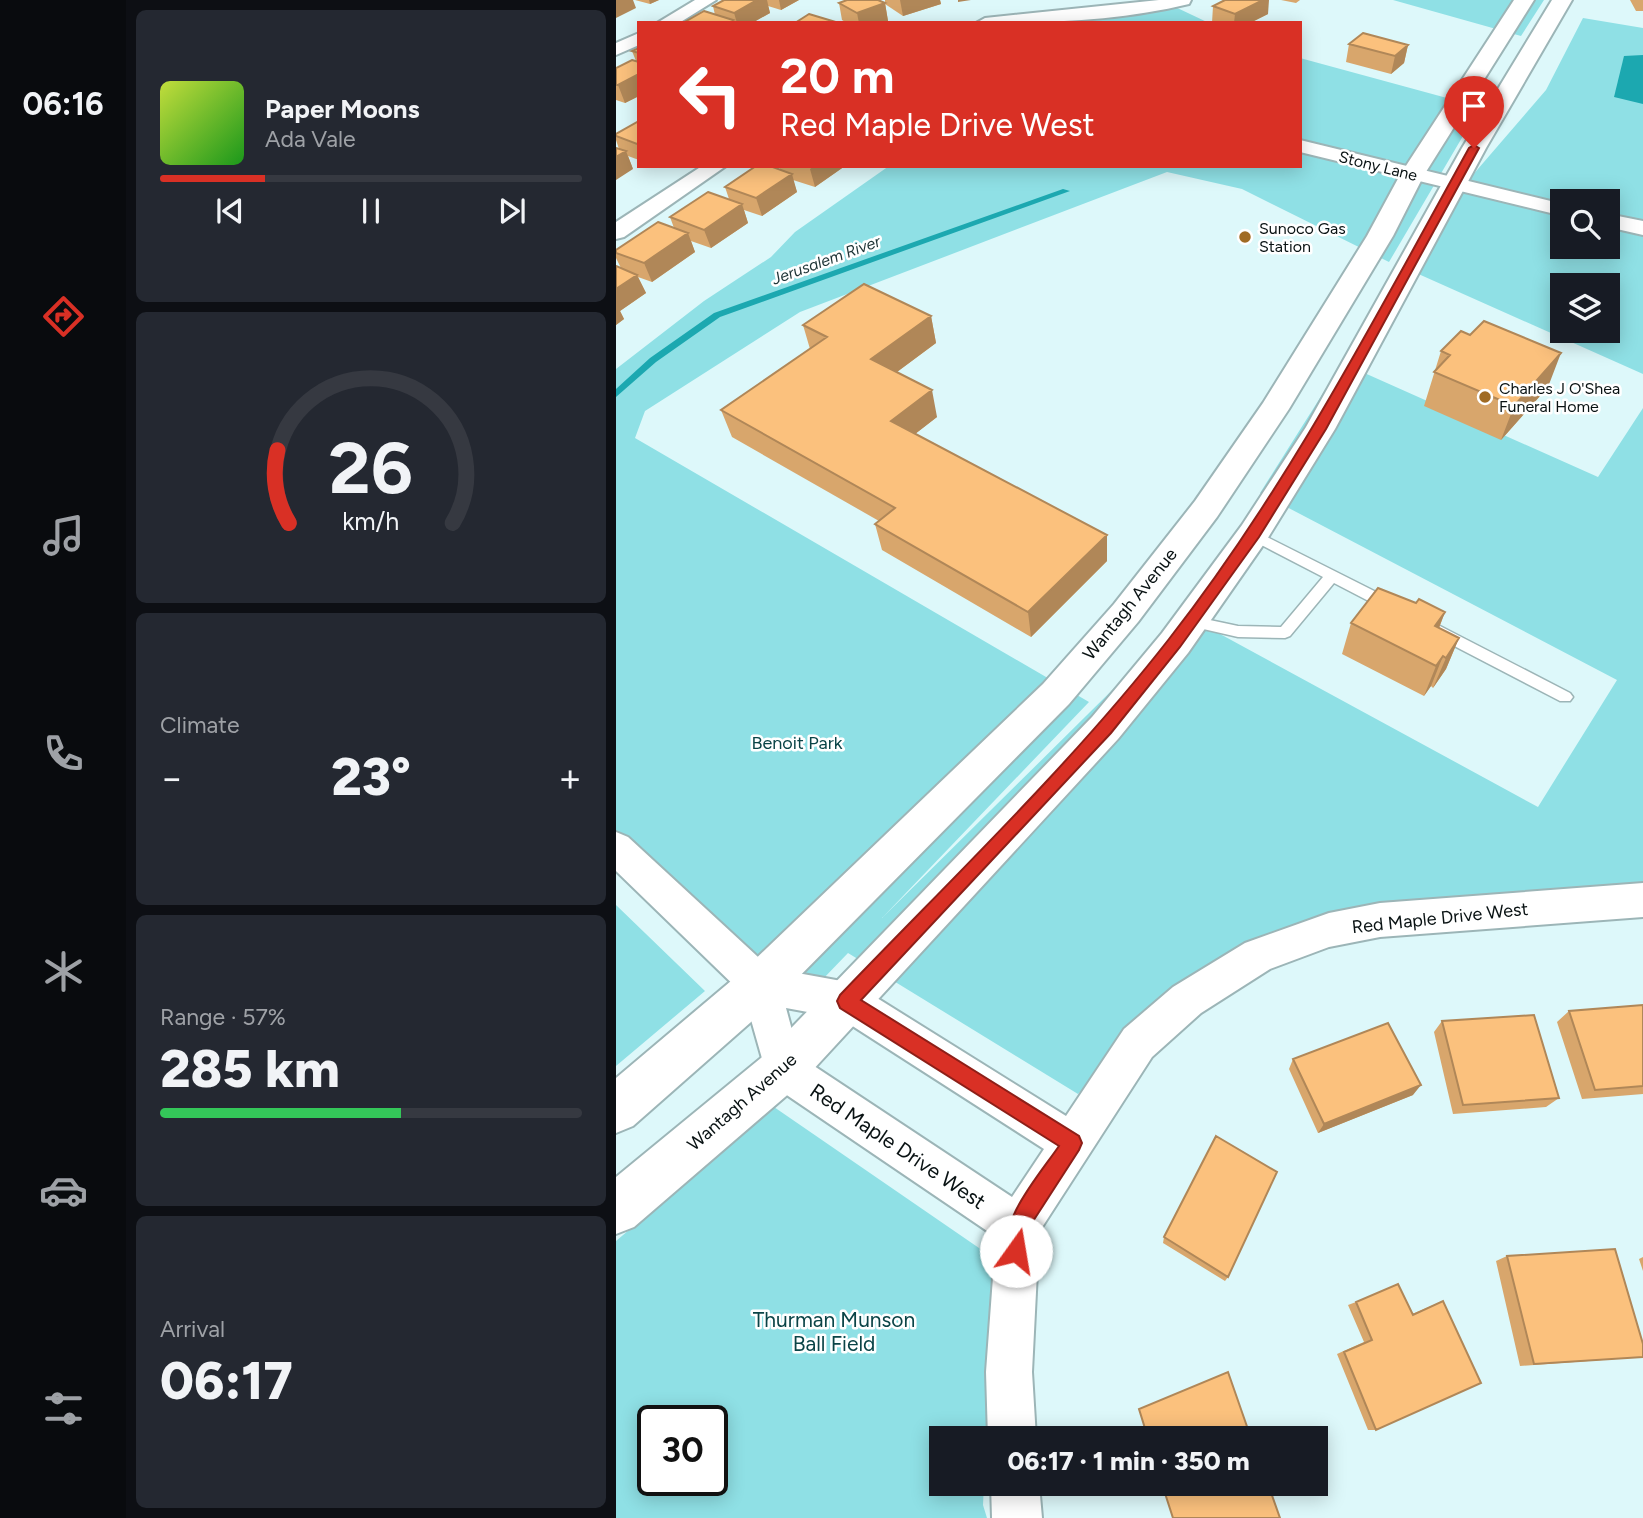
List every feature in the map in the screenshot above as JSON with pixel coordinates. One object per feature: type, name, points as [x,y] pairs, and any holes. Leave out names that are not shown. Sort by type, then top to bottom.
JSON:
[{"type":"main road","name":"Wantagh Avenue","points":[[616,1108],[760,985],[1056,694],[1126,613],[1206,509],[1274,409],[1380,236],[1412,175],[1524,0]]},
{"type":"main road","name":"Wantagh Avenue","points":[[616,1209],[783,1069],[1105,728],[1191,621],[1253,535],[1320,429],[1474,148],[1562,0]]},
{"type":"street","points":[[670,21],[708,0]]},
{"type":"street","points":[[1023,21],[1099,17],[1183,0]]},
{"type":"street","points":[[616,50],[637,39]]},
{"type":"street","name":"Stony Lane","points":[[1302,147],[1550,207]]},
{"type":"street","points":[[616,232],[713,168]]},
{"type":"street","points":[[1620,223],[1643,228]]},
{"type":"street","points":[[616,848],[760,985],[783,1069]]},
{"type":"street","name":"Red Maple Drive West","points":[[783,1069],[1018,1226],[1138,1043],[1187,1000],[1258,956],[1329,930],[1380,920],[1643,900]]},
{"type":"street","points":[[760,985],[847,1001],[1072,1143]]},
{"type":"street","points":[[1011,1426],[1009,1372],[1018,1226]]},
{"type":"street","points":[[1016,1496],[1017,1518]]},
{"type":"lane","points":[[1253,535],[1406,614]]},
{"type":"lane","points":[[1191,621],[1238,632],[1264,635],[1285,632],[1332,576]]},
{"type":"lane","points":[[1430,627],[1565,697]]},
{"type":"green space","points":[[1393,0],[1544,0],[1521,36]]},
{"type":"green space","points":[[1171,5],[1205,21],[1025,21]]},
{"type":"green space","points":[[1583,18],[1643,28],[1643,374],[1573,343],[1620,343],[1620,273],[1550,273],[1550,333],[1396,264],[1546,90]]},
{"type":"green space","name":"Benoit Park","points":[[1302,59],[1480,107],[1389,262],[1242,189],[1167,172],[800,312],[645,411],[635,438],[1089,702],[882,918],[1187,616],[1538,807],[1617,680],[1260,493],[1342,363],[1598,477],[1643,408],[1643,883],[1377,912],[1182,989],[1078,1094],[848,953],[795,1008],[616,841],[616,369],[704,301],[771,257],[795,232],[886,168],[1302,168]]},
{"type":"green space","points":[[616,905],[705,991],[616,1066]]},
{"type":"green space","name":"Thurman Munson Ball Field","points":[[774,1107],[995,1259],[987,1426],[929,1426],[929,1496],[983,1496],[987,1518],[616,1518],[616,1241]]},
{"type":"shaded area","points":[[1643,55],[1643,104],[1614,97],[1624,56]]},
{"type":"building","points":[[724,0],[757,0],[734,13],[713,6]]},
{"type":"building","points":[[847,0],[878,0],[885,3],[857,13],[839,3]]},
{"type":"building","points":[[1225,0],[1263,0],[1235,14],[1213,6]]},
{"type":"building","points":[[704,11],[733,20],[731,21],[686,21]]},
{"type":"building","points":[[809,14],[832,21],[798,21]]},
{"type":"building","points":[[1363,33],[1408,45],[1395,56],[1349,44]]},
{"type":"building","points":[[632,60],[637,61],[637,75],[616,85],[616,68]]},
{"type":"building","points":[[637,122],[637,144],[616,134]]},
{"type":"building","points":[[616,148],[626,151],[616,157]]},
{"type":"building","points":[[753,168],[776,168],[792,174],[756,198],[725,187]]},
{"type":"building","points":[[708,192],[742,204],[704,230],[670,217]]},
{"type":"building","points":[[658,222],[688,233],[644,263],[616,253],[616,250]]},
{"type":"building","points":[[616,266],[637,275],[616,289]]},
{"type":"building","points":[[864,284],[931,316],[871,359],[932,390],[891,421],[1107,535],[1028,612],[875,524],[895,508],[721,410],[827,337],[803,325]]},
{"type":"building","points":[[1484,321],[1561,353],[1514,406],[1434,372],[1450,355],[1441,351],[1461,331],[1470,335]]},
{"type":"building","points":[[1378,588],[1416,603],[1419,599],[1445,612],[1435,626],[1459,638],[1446,658],[1443,656],[1436,666],[1351,623]]},
{"type":"building","points":[[1643,1005],[1643,1086],[1595,1090],[1569,1011]]},
{"type":"building","points":[[1534,1015],[1559,1098],[1463,1105],[1442,1021]]},
{"type":"building","points":[[1388,1023],[1421,1085],[1324,1124],[1293,1059]]},
{"type":"building","points":[[1216,1136],[1277,1172],[1228,1277],[1164,1237]]},
{"type":"building","points":[[1615,1249],[1643,1344],[1643,1357],[1534,1364],[1507,1256]]},
{"type":"building","points":[[1398,1284],[1413,1315],[1443,1301],[1481,1383],[1376,1430],[1344,1352],[1372,1340],[1356,1302]]},
{"type":"building","points":[[1228,1372],[1247,1426],[1144,1426],[1139,1409]]},
{"type":"building","points":[[1166,1496],[1272,1496],[1280,1518],[1173,1518]]},
{"type":"waterway","name":"Jerusalem River","points":[[616,394],[653,360],[717,315],[1066,191]]},
{"type":"place","name":"Sunoco Gas Station","points":[[1245,237]]},
{"type":"place","name":"Charles J O'Shea Funeral Home","points":[[1485,397]]},
{"type":"route","points":[[1016,1251],[1018,1226],[1072,1143],[847,1001],[1105,728],[1175,643],[1254,533],[1320,429],[1474,148]]}]
